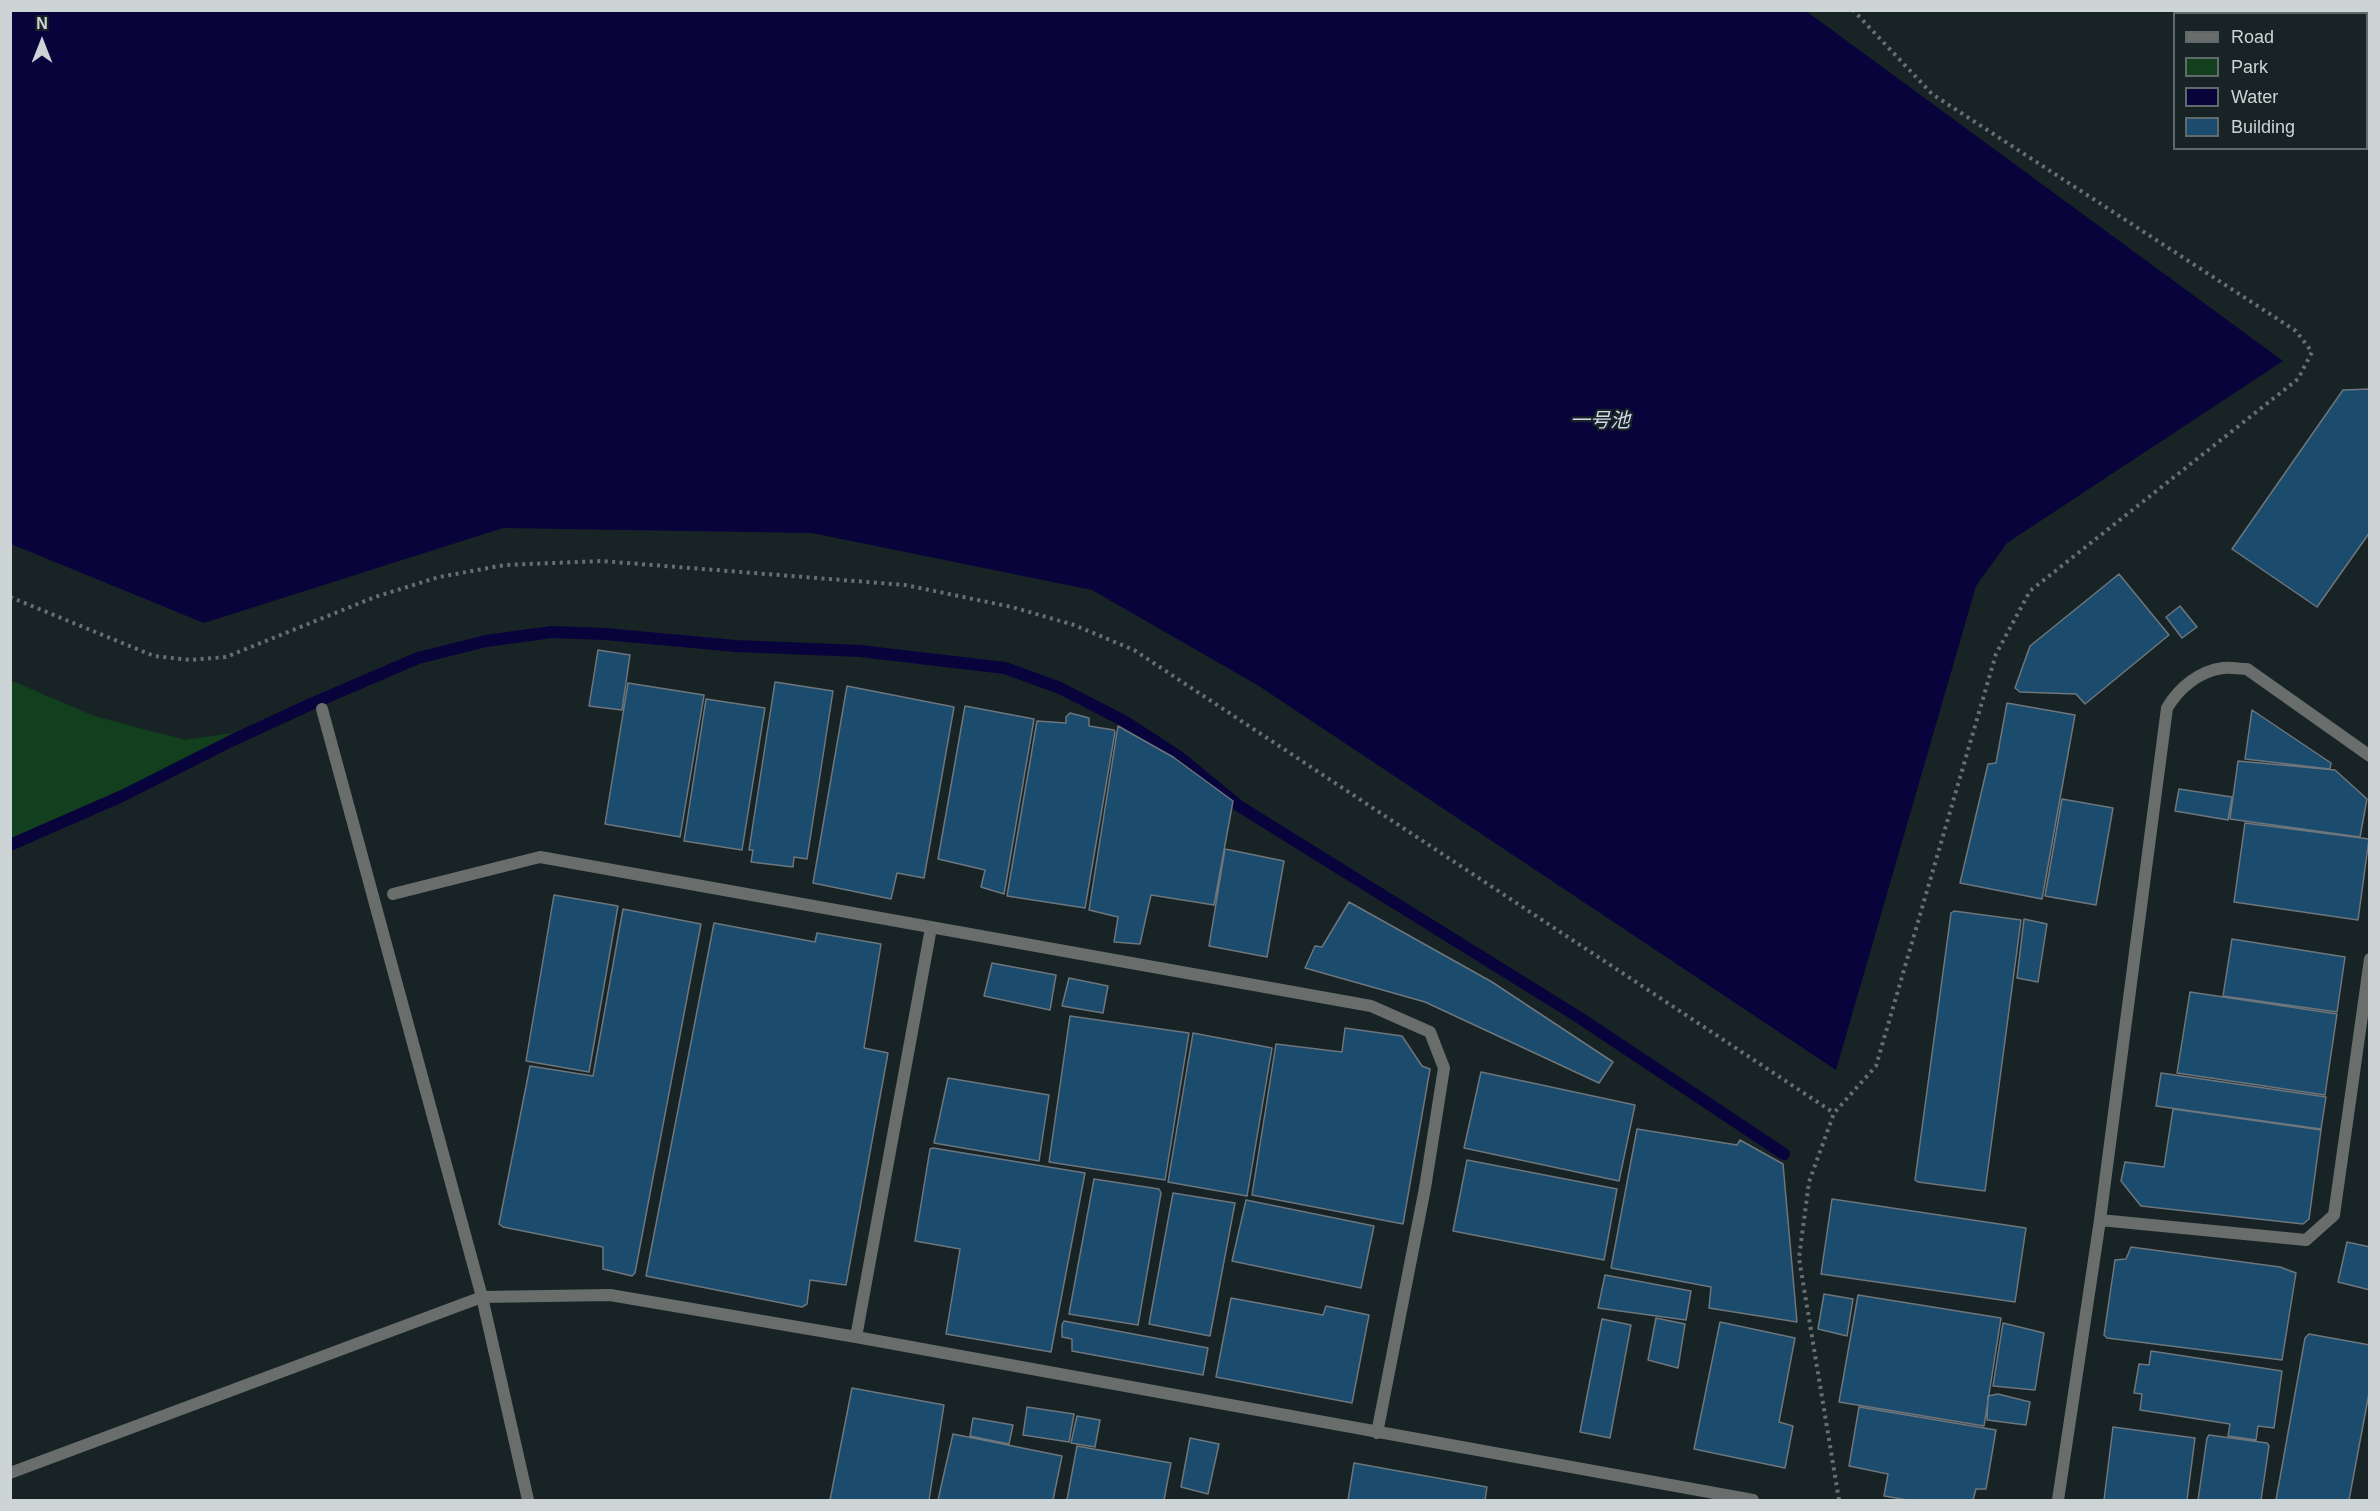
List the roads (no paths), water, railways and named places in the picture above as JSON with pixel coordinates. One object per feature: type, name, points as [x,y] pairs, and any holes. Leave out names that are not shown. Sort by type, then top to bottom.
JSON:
[{"type":"street","points":[[2058,1500],[2100,1220],[2168,708],[2174,696],[2191,680],[2223,668],[2247,669],[2370,756]]},
{"type":"street","points":[[322,709],[482,1297],[528,1500]]},
{"type":"street","points":[[393,894],[540,857],[1371,1006],[1430,1032],[1444,1068],[1425,1188],[1377,1433]]},
{"type":"street","points":[[856,1337],[931,928]]},
{"type":"street","points":[[2100,1220],[2306,1240],[2334,1215],[2370,959]]},
{"type":"street","points":[[10,1473],[482,1297],[610,1295],[856,1337],[1753,1500]]},
{"type":"water","name":"一号池","points":[[10,11],[1806,11],[2283,361],[2007,543],[1976,586],[1836,1070],[1259,686],[1092,590],[812,533],[503,528],[204,623],[11,544]]},
{"type":"waterway","points":[[10,845],[122,796],[311,704],[418,658],[486,641],[552,632],[605,634],[736,646],[860,651],[1005,668],[1060,688],[1124,721],[1178,756],[1239,806],[1580,1018],[1784,1154]]}]
